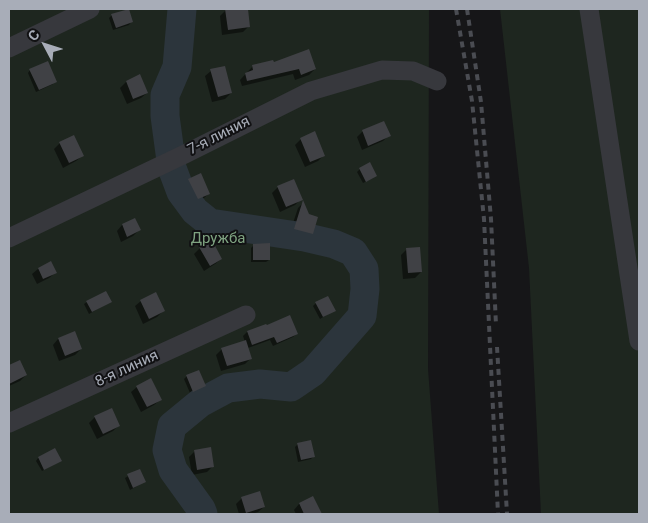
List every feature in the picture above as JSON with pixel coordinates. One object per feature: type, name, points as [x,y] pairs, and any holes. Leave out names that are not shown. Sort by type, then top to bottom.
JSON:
[{"type":"street","points":[[9,48],[90,9]]},
{"type":"street","points":[[589,9],[639,341]]},
{"type":"street","name":"7-я линия","points":[[9,238],[185,154],[311,91],[382,70],[412,71],[437,81]]},
{"type":"street","name":"8-я линия","points":[[9,423],[246,315]]},
{"type":"green space","name":"Дружба","points":[[9,9],[429,9],[428,369],[439,514],[9,514]]},
{"type":"green space","points":[[500,9],[639,9],[639,514],[541,514],[529,268]]},
{"type":"building","points":[[129,9],[133,22],[116,28],[111,14]]},
{"type":"building","points":[[225,9],[248,9],[250,27],[228,30]]},
{"type":"building","points":[[309,49],[316,69],[301,75],[299,69],[247,81],[245,73],[253,70],[252,65],[273,60],[274,62]]},
{"type":"building","points":[[48,61],[57,82],[39,90],[29,69]]},
{"type":"building","points":[[225,66],[232,93],[218,97],[210,69]]},
{"type":"building","points":[[140,74],[148,93],[133,99],[126,81]]},
{"type":"building","points":[[384,121],[391,136],[368,146],[362,130]]},
{"type":"building","points":[[315,131],[325,156],[310,162],[300,138]]},
{"type":"building","points":[[74,135],[84,156],[69,163],[59,142]]},
{"type":"building","points":[[370,162],[377,176],[366,182],[359,168]]},
{"type":"building","points":[[201,173],[210,194],[198,199],[188,179]]},
{"type":"building","points":[[294,179],[303,200],[286,207],[277,186]]},
{"type":"building","points":[[303,200],[309,214],[318,217],[313,234],[294,229]]},
{"type":"building","points":[[135,218],[141,230],[127,237],[122,224]]},
{"type":"building","points":[[212,240],[222,259],[210,266],[199,247]]},
{"type":"building","points":[[270,243],[270,260],[253,260],[253,244]]},
{"type":"building","points":[[420,247],[422,272],[408,273],[406,248]]},
{"type":"building","points":[[51,261],[57,273],[43,279],[38,268]]},
{"type":"building","points":[[106,291],[112,302],[92,312],[86,301]]},
{"type":"building","points":[[156,292],[165,311],[149,319],[140,300]]},
{"type":"building","points":[[328,296],[336,311],[323,317],[315,302]]},
{"type":"building","points":[[290,315],[298,334],[277,343],[274,337],[252,345],[247,331]]},
{"type":"building","points":[[75,331],[82,349],[65,356],[58,338]]},
{"type":"building","points":[[246,340],[252,359],[227,366],[221,348]]},
{"type":"building","points":[[20,360],[27,375],[9,384],[9,365]]},
{"type":"building","points":[[199,370],[206,386],[193,392],[186,375]]},
{"type":"building","points":[[151,378],[162,400],[147,407],[136,386]]},
{"type":"building","points":[[112,408],[120,426],[103,434],[94,416]]},
{"type":"building","points":[[311,440],[315,457],[301,460],[297,443]]},
{"type":"building","points":[[211,447],[214,467],[197,470],[194,450]]},
{"type":"building","points":[[55,448],[62,461],[44,470],[38,457]]},
{"type":"building","points":[[140,469],[146,482],[133,488],[127,474]]},
{"type":"building","points":[[260,491],[265,507],[246,513],[241,497]]},
{"type":"building","points":[[313,496],[322,514],[304,514],[299,503]]},
{"type":"waterway","points":[[182,9],[177,67],[165,95],[165,116],[172,168],[181,192],[195,211],[210,223],[304,237],[334,244],[353,252],[364,269],[365,289],[362,316],[313,372],[291,387],[260,384],[228,388],[200,403],[172,426],[167,450],[173,470],[203,514]]},
{"type":"railway","points":[[456,9],[472,101],[484,219],[498,514]]},
{"type":"railway","points":[[467,9],[481,102],[491,219],[496,325]]},
{"type":"railway","points":[[497,347],[507,514]]}]
